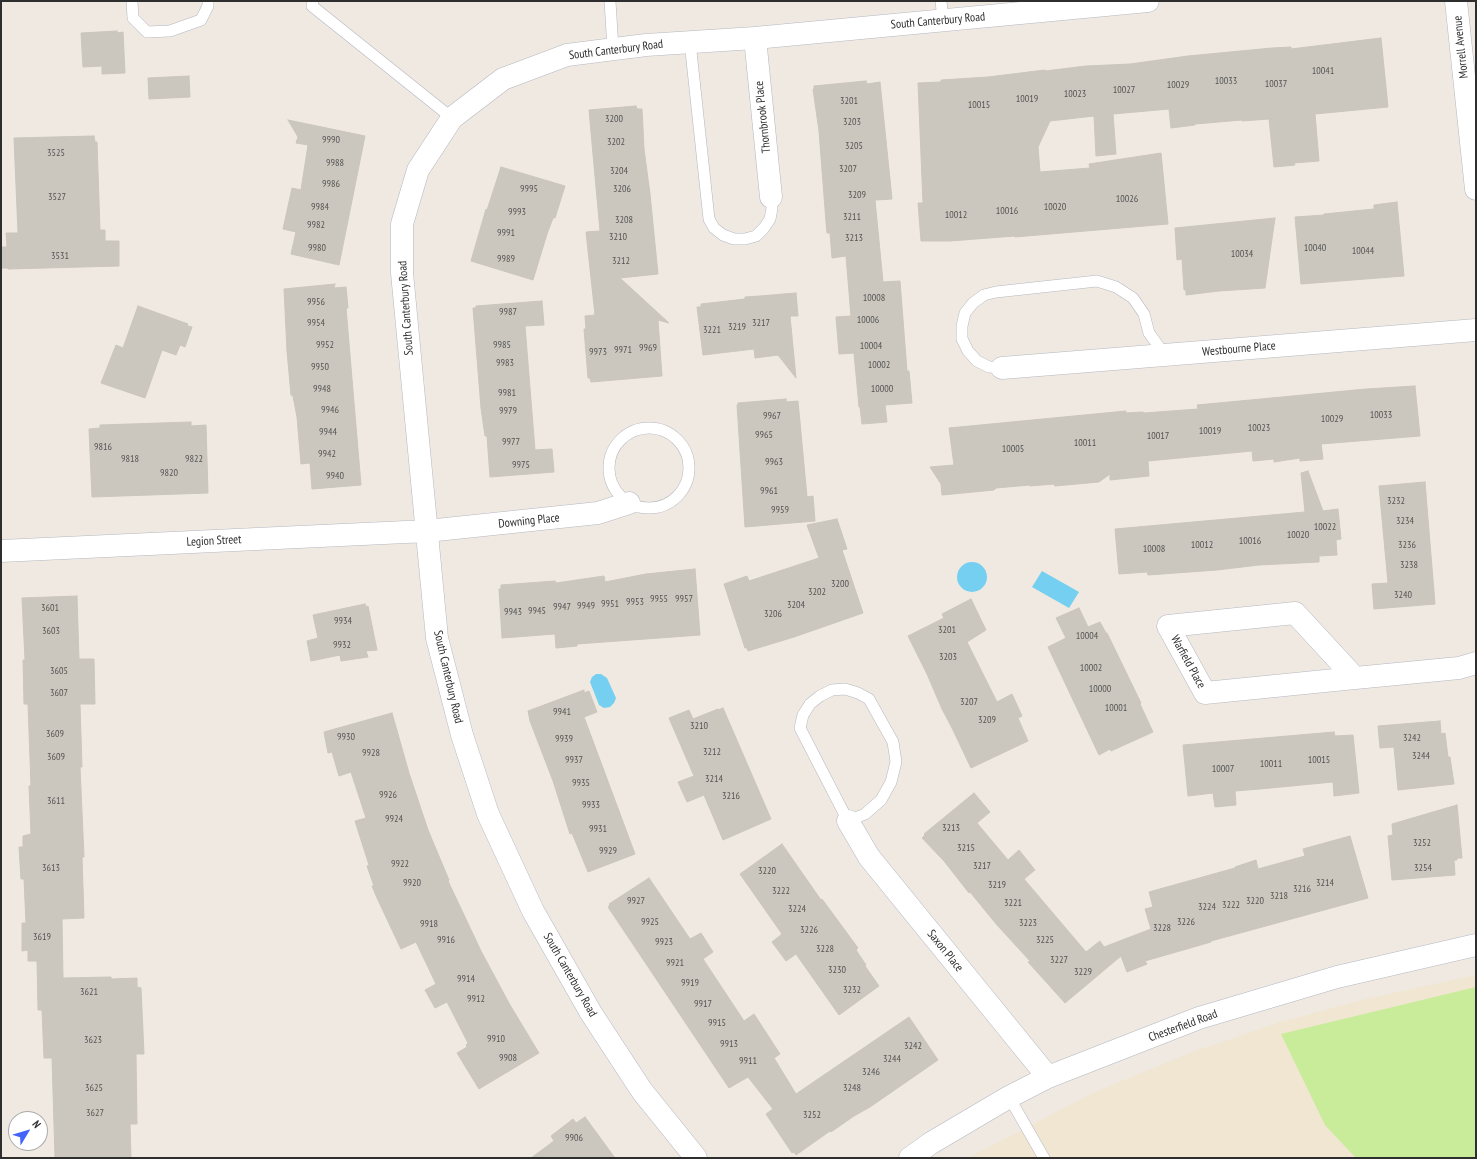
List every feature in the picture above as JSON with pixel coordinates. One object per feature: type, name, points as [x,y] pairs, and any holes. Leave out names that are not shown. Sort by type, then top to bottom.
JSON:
[{"type":"street","name":"South Canterbury Road","points":[[696,1158],[642,1091],[591,1013],[533,911],[488,814],[462,735],[437,638],[402,274],[402,224],[418,170],[452,118],[503,79],[567,55],[690,42],[755,38],[942,11],[1148,1]]},
{"type":"street","name":"Morrell Avenue","points":[[1456,1],[1476,189]]},
{"type":"street","name":"Thornbrook Place","points":[[755,38],[771,197]]},
{"type":"street","name":"Westbourne Place","points":[[1002,368],[1476,330]]},
{"type":"street","name":"Downing Place","points":[[427,531],[598,513],[629,503]]},
{"type":"street","name":"Legion Street","points":[[1,552],[427,531]]},
{"type":"street","name":"Warfield Place","points":[[1355,678],[1295,613],[1168,626],[1205,693],[1459,668],[1476,663]]},
{"type":"street","name":"Saxon Place","points":[[848,821],[869,857],[1048,1077]]},
{"type":"street","name":"Chesterfield Road","points":[[910,1158],[931,1143],[1009,1097],[1048,1077],[1199,1018],[1337,977],[1476,945]]},
{"type":"lane","points":[[132,1],[133,18],[147,32],[170,31],[201,20],[208,6],[208,1]]},
{"type":"lane","points":[[313,1],[312,6],[452,118]]},
{"type":"lane","points":[[610,1],[614,49]]},
{"type":"lane","points":[[690,42],[708,219],[714,228],[723,235],[734,239],[745,239],[756,236],[770,219],[772,208],[771,197]]},
{"type":"lane","points":[[1002,368],[989,366],[977,360],[968,351],[962,339],[962,326],[965,313],[973,303],[984,295],[996,292],[1097,281],[1116,287],[1133,298],[1144,314],[1150,333],[1165,355]]},
{"type":"lane","points":[[658,428],[670,433],[680,441],[690,464],[689,476],[684,488],[676,498],[666,505],[653,508],[641,507],[629,503],[619,495],[612,484],[609,472],[610,459],[614,447],[622,438],[639,429],[658,428]]},
{"type":"lane","points":[[845,689],[858,693],[869,699],[894,742],[896,762],[891,782],[881,800],[865,814],[848,821],[800,728],[803,715],[810,704],[820,696],[832,690],[845,689]]},
{"type":"lane","points":[[1009,1097],[1044,1158]]},
{"type":"shaded area","points":[[1476,975],[1476,1158],[968,1158],[1095,1092],[1190,1053],[1277,1023],[1366,999]]},
{"type":"green space","points":[[1476,987],[1476,1158],[1356,1158],[1325,1125],[1281,1034]]},
{"type":"water","points":[[972,562],[982,567],[987,577],[982,587],[972,592],[962,587],[957,577],[962,567]]},
{"type":"water","points":[[1042,571],[1079,592],[1069,608],[1032,587]]},
{"type":"water","points":[[596,674],[601,674],[607,678],[616,698],[610,707],[604,708],[599,705],[590,682],[592,677]]},
{"type":"building","points":[[117,31],[117,33],[123,32],[125,73],[102,74],[102,66],[83,67],[81,33]]},
{"type":"building","points":[[1381,38],[1388,107],[1315,114],[1319,161],[1294,163],[1295,165],[1274,167],[1269,119],[1195,124],[1171,128],[1169,109],[1113,114],[1116,154],[1096,156],[1094,116],[1050,121],[1038,147],[1040,172],[1090,168],[1089,164],[1161,153],[1168,224],[1015,237],[950,241],[921,241],[918,203],[923,203],[918,83],[941,82],[941,80],[988,77],[1086,66],[1130,64],[1188,56],[1272,48],[1291,47],[1291,49]]},
{"type":"building","points":[[189,76],[190,97],[149,99],[148,78]]},
{"type":"building","points":[[866,81],[867,84],[880,82],[892,199],[875,200],[883,282],[900,281],[907,371],[909,371],[912,403],[885,405],[887,422],[862,424],[854,353],[839,354],[836,317],[851,316],[846,256],[832,258],[830,233],[827,233],[819,131],[813,89],[814,86]]},
{"type":"building","points":[[636,106],[637,109],[642,109],[644,149],[658,274],[620,278],[669,323],[658,320],[662,376],[591,382],[590,378],[588,378],[584,329],[586,329],[585,316],[595,315],[586,232],[600,231],[589,110]]},
{"type":"building","points":[[288,120],[365,136],[339,265],[291,254],[296,232],[283,229],[292,188],[301,190],[308,145],[296,143],[298,137]]},
{"type":"building","points":[[94,136],[95,142],[97,142],[100,230],[105,230],[105,241],[119,241],[119,266],[1,268],[1,247],[7,247],[6,233],[18,233],[14,138]]},
{"type":"building","points":[[501,167],[565,186],[555,218],[553,218],[547,234],[533,280],[471,261],[486,209],[487,210]]},
{"type":"building","points":[[1397,202],[1404,276],[1301,284],[1295,217],[1374,209],[1374,205]]},
{"type":"building","points":[[1275,218],[1265,288],[1186,295],[1186,290],[1184,290],[1182,259],[1177,260],[1175,228]]},
{"type":"building","points":[[335,284],[334,288],[346,287],[348,308],[346,308],[361,485],[312,489],[310,463],[301,464],[297,417],[293,396],[291,395],[284,289]]},
{"type":"building","points":[[796,293],[798,316],[790,316],[796,378],[778,355],[755,358],[754,349],[703,355],[697,307],[701,307],[701,304],[745,299],[745,297]]},
{"type":"building","points":[[542,301],[544,325],[525,326],[535,450],[552,449],[554,472],[490,477],[487,436],[485,436],[481,408],[473,308],[476,308],[476,306]]},
{"type":"building","points":[[138,306],[188,324],[187,326],[192,327],[185,347],[180,345],[176,355],[162,350],[145,398],[101,383],[116,345],[123,348]]},
{"type":"building","points":[[1415,386],[1420,436],[1321,444],[1323,459],[1300,461],[1300,458],[1274,462],[1274,459],[1253,461],[1252,451],[1148,461],[1149,476],[1110,480],[1110,474],[1099,482],[1055,486],[1054,484],[1030,485],[942,495],[941,484],[930,467],[954,465],[949,428],[1126,411],[1126,413],[1144,413],[1198,409],[1197,405],[1366,389]]},
{"type":"building","points":[[786,399],[786,402],[798,401],[807,497],[813,496],[815,521],[745,527],[737,405],[738,403]]},
{"type":"building","points":[[191,422],[191,426],[206,425],[208,493],[92,497],[89,429],[100,428],[100,425]]},
{"type":"building","points":[[1308,471],[1323,511],[1338,509],[1341,539],[1336,540],[1337,555],[1319,556],[1319,562],[1259,565],[1217,570],[1148,575],[1147,572],[1119,574],[1115,529],[1305,512],[1301,473]]},
{"type":"building","points":[[1425,482],[1435,604],[1374,609],[1372,584],[1388,583],[1379,486]]},
{"type":"building","points":[[837,519],[847,549],[842,550],[863,613],[748,651],[747,648],[745,648],[724,584],[747,576],[749,581],[819,558],[807,525]]},
{"type":"building","points":[[695,569],[700,635],[577,644],[577,646],[556,648],[555,634],[502,638],[499,589],[501,589],[501,585],[555,581],[556,583],[604,576],[605,582],[646,574]]},
{"type":"building","points":[[77,596],[79,659],[94,659],[95,704],[80,704],[84,918],[62,919],[63,978],[137,978],[137,987],[141,988],[144,1054],[136,1054],[137,1124],[130,1124],[131,1158],[55,1158],[52,1058],[44,1058],[42,1010],[38,1010],[37,961],[28,961],[28,950],[22,951],[22,923],[26,923],[24,879],[21,879],[19,847],[23,847],[23,836],[31,834],[29,786],[31,786],[28,704],[24,704],[23,660],[25,660],[22,598]]},
{"type":"building","points":[[971,599],[986,630],[967,642],[997,702],[1012,694],[1022,716],[1018,718],[1028,741],[971,768],[908,636],[944,618],[942,614]]},
{"type":"building","points":[[365,604],[366,607],[368,606],[377,650],[366,651],[368,657],[341,661],[340,655],[311,661],[307,641],[318,638],[313,615]]},
{"type":"building","points":[[1079,608],[1088,627],[1100,622],[1107,633],[1141,703],[1140,704],[1153,732],[1111,751],[1110,749],[1099,755],[1048,647],[1066,638],[1056,618]]},
{"type":"building","points":[[584,690],[584,693],[589,691],[597,712],[584,717],[635,854],[588,872],[572,833],[570,834],[553,781],[530,721],[528,711]]},
{"type":"building","points":[[723,708],[771,819],[723,840],[704,795],[687,802],[678,782],[694,776],[669,718],[689,710],[693,719]]},
{"type":"building","points":[[392,713],[409,773],[428,830],[449,880],[448,881],[481,951],[510,1005],[539,1053],[479,1089],[457,1053],[467,1047],[466,1045],[468,1043],[447,1002],[435,1008],[425,990],[436,984],[416,942],[401,949],[377,898],[372,886],[374,886],[367,866],[369,865],[355,821],[366,818],[351,772],[339,776],[332,752],[328,753],[324,732]]},
{"type":"building","points":[[1440,721],[1441,734],[1445,733],[1448,757],[1450,757],[1454,784],[1398,790],[1394,747],[1380,748],[1378,726]]},
{"type":"building","points":[[1334,732],[1335,736],[1353,735],[1359,793],[1334,796],[1333,782],[1235,791],[1236,805],[1215,807],[1213,793],[1188,796],[1183,745]]},
{"type":"building","points":[[974,793],[990,812],[977,823],[1008,860],[1019,850],[1035,870],[1024,879],[1086,952],[1100,941],[1104,947],[1151,929],[1145,909],[1153,907],[1149,892],[1235,868],[1256,860],[1258,869],[1305,856],[1303,849],[1350,836],[1368,898],[1211,941],[1145,961],[1147,964],[1127,972],[1121,956],[1065,1003],[1028,962],[1030,961],[997,925],[970,892],[969,893],[944,861],[922,838],[925,835],[924,834]]},
{"type":"building","points":[[1457,805],[1462,858],[1457,858],[1457,860],[1454,860],[1455,875],[1392,880],[1388,836],[1393,835],[1392,824]]},
{"type":"building","points":[[782,844],[821,900],[822,899],[858,948],[856,950],[879,986],[839,1015],[796,954],[786,961],[772,942],[782,934],[740,874]]},
{"type":"building","points":[[649,878],[690,939],[701,933],[713,952],[703,959],[744,1021],[754,1014],[780,1054],[774,1058],[796,1094],[909,1017],[938,1060],[870,1107],[831,1132],[830,1131],[796,1155],[794,1152],[792,1153],[766,1114],[773,1109],[748,1077],[729,1088],[608,907],[610,905],[609,904]]},
{"type":"building","points":[[585,1117],[615,1158],[531,1158],[554,1141],[551,1136],[573,1119],[576,1123]]}]
